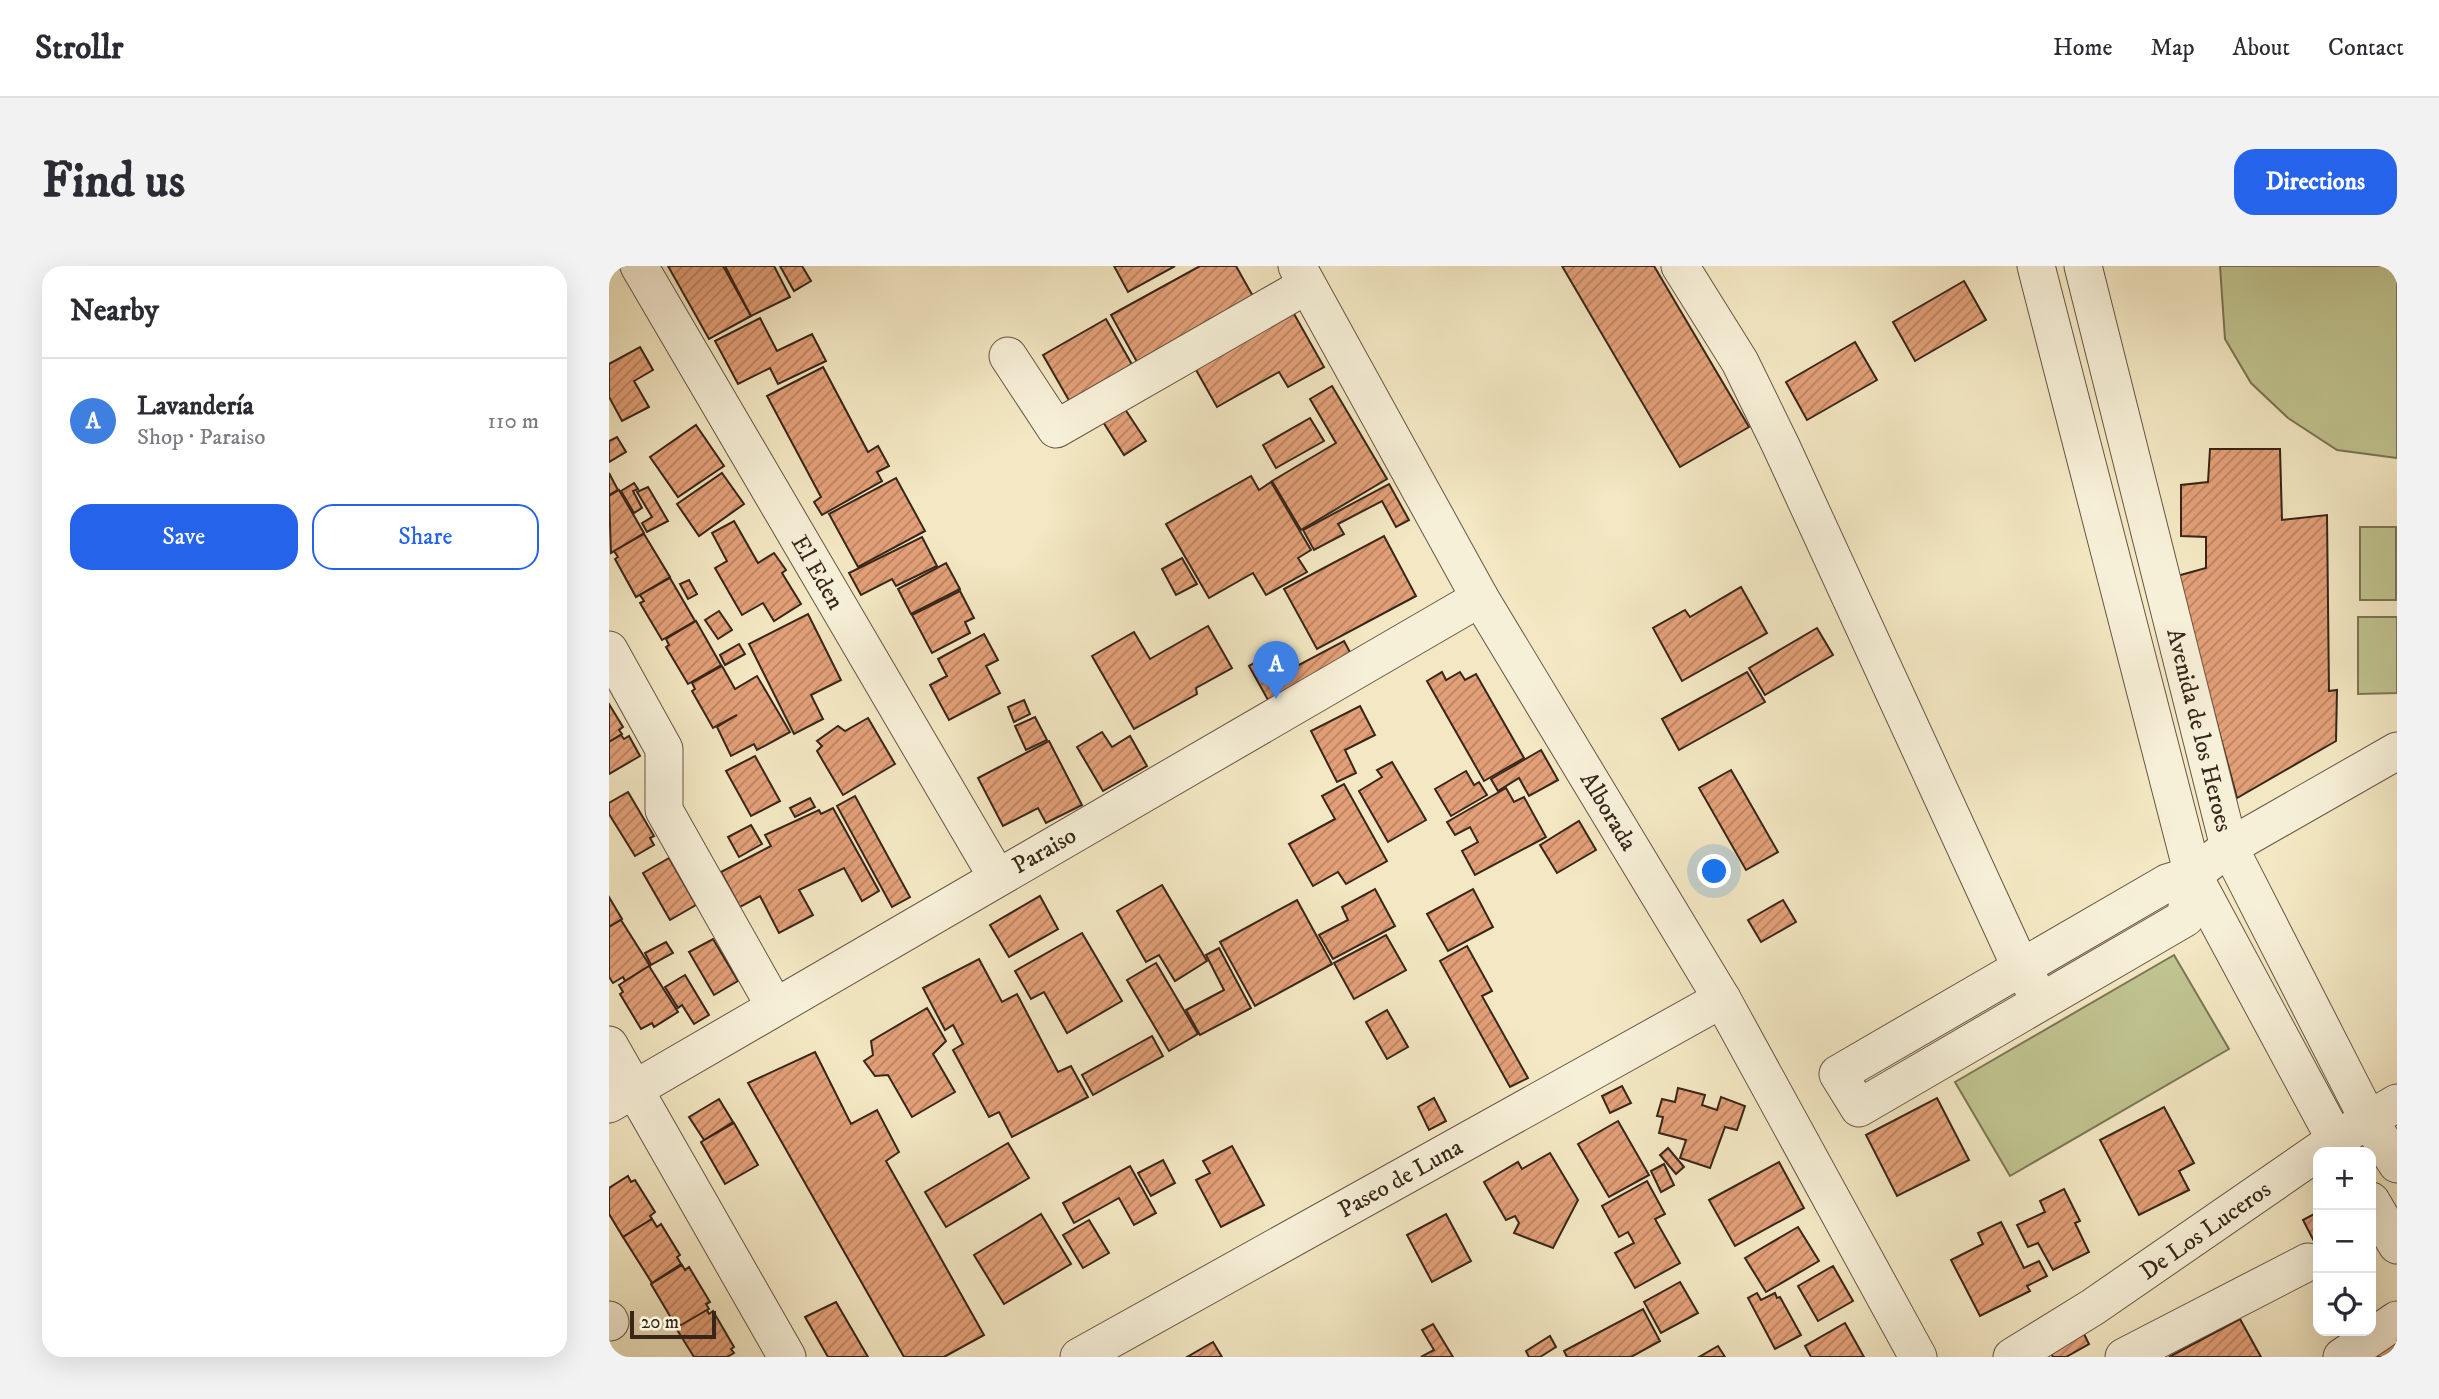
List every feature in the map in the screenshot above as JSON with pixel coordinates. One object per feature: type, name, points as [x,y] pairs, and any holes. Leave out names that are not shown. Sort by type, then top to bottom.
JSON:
[{"type":"street","name":"El Eden","points":[[639,266],[997,877]]},
{"type":"street","points":[[1680,266],[1740,362],[2021,968],[2042,1002]]},
{"type":"street","name":"Avenida de los Heroes","points":[[2036,266],[2193,875],[2339,1146]]},
{"type":"street","name":"Avenida de los Heroes","points":[[2083,266],[2229,847],[2383,1111],[2397,1164]]},
{"type":"street","points":[[1008,356],[1056,429],[1302,275]]},
{"type":"street","name":"Alborada","points":[[1302,275],[1481,598],[1722,999],[1918,1357]]},
{"type":"street","name":"Paraiso","points":[[621,1097],[1481,598]]},
{"type":"street","points":[[609,650],[664,748],[664,810],[775,1007]]},
{"type":"street","points":[[2193,875],[2185,918],[1859,1108],[1838,1074],[2167,883],[2193,875],[2229,847],[2397,751]]},
{"type":"street","name":"Paseo de Luna","points":[[1079,1357],[1722,999]]},
{"type":"street","points":[[609,1045],[621,1097],[787,1357]]},
{"type":"street","name":"De Los Luceros","points":[[2012,1357],[2339,1146],[2383,1111]]},
{"type":"street","points":[[2376,1209],[2397,1245]]},
{"type":"street","points":[[2093,1307],[2124,1357],[2308,1262]]},
{"type":"street","points":[[2342,1357],[2397,1320]]},
{"type":"green space","points":[[2220,266],[2397,266],[2397,458],[2337,450],[2288,418],[2251,383],[2225,339]]},
{"type":"green space","points":[[2360,527],[2396,527],[2396,600],[2360,600]]},
{"type":"green space","points":[[2358,617],[2397,617],[2397,693],[2358,694]]},
{"type":"green space","points":[[2174,955],[2229,1049],[2010,1176],[1955,1082]]},
{"type":"building","points":[[668,266],[723,266],[751,316],[709,339]]},
{"type":"building","points":[[725,266],[774,266],[790,297],[751,316]]},
{"type":"building","points":[[780,266],[802,266],[811,281],[794,291]]},
{"type":"building","points":[[1114,266],[1175,266],[1128,292]]},
{"type":"building","points":[[1200,266],[1236,266],[1254,298],[1137,362],[1111,315]]},
{"type":"building","points":[[1562,266],[1654,266],[1749,427],[1680,467]]},
{"type":"building","points":[[1964,281],[1986,320],[1915,361],[1893,322]]},
{"type":"building","points":[[1289,305],[1324,367],[1288,387],[1279,372],[1217,407],[1191,361]]},
{"type":"building","points":[[760,318],[777,351],[812,334],[826,361],[778,384],[770,368],[738,384],[715,341]]},
{"type":"building","points":[[1106,319],[1134,368],[1071,404],[1043,355]]},
{"type":"building","points":[[1855,342],[1877,380],[1807,420],[1786,382]]},
{"type":"building","points":[[640,347],[653,370],[634,381],[649,407],[622,421],[609,397],[609,364]]},
{"type":"building","points":[[823,367],[868,452],[878,446],[889,466],[877,472],[882,481],[822,515],[814,502],[821,497],[767,396]]},
{"type":"building","points":[[1332,386],[1387,479],[1301,530],[1272,481],[1336,443],[1310,399]]},
{"type":"building","points":[[1119,400],[1146,441],[1124,455],[1098,414]]},
{"type":"building","points":[[1310,418],[1324,441],[1276,468],[1263,445]]},
{"type":"building","points":[[696,425],[724,466],[678,497],[650,457]]},
{"type":"building","points":[[617,437],[626,452],[609,462],[609,441]]},
{"type":"building","points":[[2210,449],[2280,449],[2282,520],[2327,515],[2329,691],[2337,690],[2336,741],[2237,798],[2177,576],[2206,568],[2206,537],[2181,536],[2181,485],[2208,482]]},
{"type":"building","points":[[609,473],[618,490],[609,495]]},
{"type":"building","points":[[722,473],[744,504],[699,536],[677,504]]},
{"type":"building","points":[[1251,476],[1259,490],[1271,482],[1311,550],[1298,558],[1307,572],[1266,595],[1253,573],[1209,598],[1166,524]]},
{"type":"building","points":[[896,478],[925,531],[858,567],[829,514]]},
{"type":"building","points":[[634,483],[638,489],[633,491],[642,508],[634,513],[621,491]]},
{"type":"building","points":[[1389,484],[1409,520],[1396,527],[1382,501],[1338,524],[1344,534],[1314,550],[1303,530]]},
{"type":"building","points":[[648,487],[668,521],[647,532],[642,523],[652,517],[637,492]]},
{"type":"building","points":[[619,490],[644,533],[611,553],[609,496]]},
{"type":"building","points":[[734,521],[758,563],[774,553],[786,570],[782,573],[801,604],[774,621],[763,603],[742,615],[715,568],[727,561],[712,533]]},
{"type":"building","points":[[644,534],[670,577],[636,597],[615,559],[618,557],[614,551]]},
{"type":"building","points":[[1384,536],[1416,596],[1317,649],[1284,589]]},
{"type":"building","points":[[922,537],[937,566],[896,586],[892,579],[861,595],[849,573]]},
{"type":"building","points":[[1182,558],[1197,584],[1176,595],[1162,569]]},
{"type":"building","points":[[946,563],[960,589],[911,614],[898,589]]},
{"type":"building","points":[[670,578],[695,621],[662,640],[640,603],[644,601],[640,595]]},
{"type":"building","points":[[689,580],[697,594],[688,599],[680,584]]},
{"type":"building","points":[[1741,587],[1767,633],[1682,681],[1653,628],[1685,610],[1690,617]]},
{"type":"building","points":[[960,591],[974,618],[965,622],[970,633],[932,653],[912,615]]},
{"type":"building","points":[[719,611],[732,630],[718,639],[705,620]]},
{"type":"building","points":[[808,614],[841,680],[811,695],[823,719],[794,734],[749,644]]},
{"type":"building","points":[[696,621],[721,665],[688,684],[666,647],[669,645],[666,639]]},
{"type":"building","points":[[1208,626],[1232,668],[1196,688],[1197,694],[1134,729],[1092,656],[1134,632],[1150,659]]},
{"type":"building","points":[[1817,628],[1833,655],[1765,695],[1749,668]]},
{"type":"building","points":[[984,634],[998,660],[986,666],[1000,693],[949,720],[930,685],[947,676],[938,659]]},
{"type":"building","points":[[1344,641],[1351,654],[1268,700],[1249,666],[1270,654],[1274,662],[1292,652],[1299,665]]},
{"type":"building","points":[[739,644],[745,654],[725,665],[720,655]]},
{"type":"building","points":[[722,666],[735,689],[757,676],[790,732],[757,750],[754,744],[731,756],[717,727],[737,715],[713,728],[692,691],[695,689],[692,683]]},
{"type":"building","points":[[1442,672],[1446,680],[1460,672],[1465,680],[1476,674],[1524,758],[1484,781],[1427,681]]},
{"type":"building","points":[[1747,672],[1765,702],[1679,750],[1662,719]]},
{"type":"building","points":[[1024,700],[1030,714],[1014,722],[1008,707]]},
{"type":"building","points":[[609,704],[623,727],[619,730],[622,734],[609,742]]},
{"type":"building","points":[[1360,706],[1375,735],[1345,750],[1356,773],[1337,782],[1311,731]]},
{"type":"building","points":[[1035,717],[1047,740],[1026,750],[1015,726]]},
{"type":"building","points":[[868,718],[895,764],[843,795],[817,751],[822,746],[817,741],[838,726],[845,731]]},
{"type":"building","points":[[1102,732],[1112,747],[1130,736],[1147,766],[1103,791],[1077,747]]},
{"type":"building","points":[[621,735],[624,739],[629,736],[640,756],[609,774],[609,742]]},
{"type":"building","points":[[1049,741],[1082,805],[1046,823],[1038,808],[1003,826],[978,778]]},
{"type":"building","points":[[1541,750],[1558,780],[1529,796],[1519,778],[1498,791],[1491,779]]},
{"type":"building","points":[[755,756],[780,801],[751,816],[726,771]]},
{"type":"building","points":[[1392,762],[1426,820],[1388,842],[1359,791],[1382,777],[1377,770]]},
{"type":"building","points":[[1731,770],[1778,852],[1746,870],[1699,788]]},
{"type":"building","points":[[1466,771],[1474,785],[1479,782],[1487,795],[1451,816],[1435,789]]},
{"type":"building","points":[[1344,784],[1387,861],[1346,884],[1338,872],[1313,886],[1289,844],[1335,819],[1322,796]]},
{"type":"building","points":[[1506,788],[1514,802],[1524,797],[1546,837],[1475,875],[1462,851],[1478,842],[1470,827],[1455,835],[1447,822]]},
{"type":"building","points":[[628,792],[654,836],[650,838],[654,845],[635,856],[609,814],[609,803]]},
{"type":"building","points":[[855,796],[910,897],[892,907],[837,806]]},
{"type":"building","points":[[810,798],[815,807],[795,817],[790,808]]},
{"type":"building","points":[[833,808],[879,891],[862,901],[844,868],[799,890],[813,915],[779,933],[760,896],[740,907],[721,872],[771,846],[765,835],[819,810],[821,814]]},
{"type":"building","points":[[1579,821],[1596,850],[1557,873],[1540,845]]},
{"type":"building","points":[[751,825],[762,844],[739,857],[728,837]]},
{"type":"building","points":[[669,858],[696,905],[670,920],[643,873]]},
{"type":"building","points":[[1162,885],[1207,961],[1175,981],[1159,955],[1146,962],[1117,911]]},
{"type":"building","points":[[1375,889],[1395,926],[1333,959],[1319,935],[1348,920],[1342,907]]},
{"type":"building","points":[[1473,889],[1493,927],[1448,951],[1427,914]]},
{"type":"building","points":[[1040,896],[1058,929],[1009,957],[990,925]]},
{"type":"building","points":[[609,897],[622,919],[609,927]]},
{"type":"building","points":[[1297,900],[1332,964],[1255,1006],[1220,942]]},
{"type":"building","points":[[1783,900],[1796,922],[1761,942],[1748,920]]},
{"type":"building","points":[[621,920],[650,966],[625,981],[623,977],[613,983],[609,977],[609,927]]},
{"type":"building","points":[[1082,933],[1122,1001],[1067,1033],[1044,992],[1031,999],[1015,971]]},
{"type":"building","points":[[1386,935],[1406,970],[1354,999],[1334,963]]},
{"type":"building","points":[[713,939],[738,981],[714,995],[689,952]]},
{"type":"building","points":[[666,942],[673,953],[651,965],[645,953]]},
{"type":"building","points":[[1467,946],[1492,991],[1482,996],[1528,1078],[1510,1087],[1440,961]]},
{"type":"building","points":[[1219,948],[1251,1008],[1200,1035],[1186,1010],[1224,990],[1206,955]]},
{"type":"building","points":[[979,959],[1002,1002],[1017,994],[1058,1072],[1071,1066],[1088,1097],[1012,1137],[999,1112],[989,1117],[953,1050],[963,1044],[953,1025],[945,1030],[923,988]]},
{"type":"building","points":[[1156,963],[1198,1034],[1169,1051],[1127,980]]},
{"type":"building","points":[[649,966],[678,1012],[654,1027],[652,1023],[641,1029],[620,994],[623,992],[619,985]]},
{"type":"building","points":[[685,975],[709,1015],[694,1024],[682,1005],[678,1008],[665,987]]},
{"type":"building","points":[[927,1008],[946,1041],[933,1054],[955,1092],[912,1117],[888,1075],[875,1076],[864,1061],[873,1055],[871,1041]]},
{"type":"building","points":[[1387,1010],[1408,1047],[1387,1059],[1366,1022]]},
{"type":"building","points":[[1152,1036],[1163,1056],[1093,1095],[1082,1075]]},
{"type":"building","points":[[815,1052],[851,1124],[877,1110],[899,1152],[886,1161],[984,1335],[944,1357],[904,1357],[748,1083]]},
{"type":"building","points":[[1622,1086],[1631,1103],[1610,1113],[1602,1096]]},
{"type":"building","points":[[1678,1088],[1705,1095],[1702,1105],[1717,1110],[1721,1097],[1745,1106],[1737,1130],[1725,1127],[1710,1168],[1680,1158],[1686,1140],[1659,1133],[1663,1117],[1657,1116],[1662,1099],[1675,1102]]},
{"type":"building","points":[[1434,1098],[1446,1121],[1429,1130],[1418,1107]]},
{"type":"building","points":[[1937,1098],[1969,1160],[1897,1196],[1866,1135]]},
{"type":"building","points":[[719,1099],[733,1122],[704,1140],[689,1117]]},
{"type":"building","points":[[2164,1107],[2194,1163],[2179,1171],[2189,1190],[2139,1215],[2100,1140]]},
{"type":"building","points":[[1618,1121],[1649,1175],[1609,1197],[1578,1144]]},
{"type":"building","points":[[734,1123],[758,1165],[725,1184],[701,1142]]},
{"type":"building","points":[[1008,1143],[1029,1178],[946,1227],[925,1192]]},
{"type":"building","points":[[1232,1146],[1264,1205],[1221,1227],[1196,1180],[1210,1173],[1203,1161]]},
{"type":"building","points":[[1668,1148],[1684,1167],[1676,1174],[1660,1155]]},
{"type":"building","points":[[1550,1153],[1578,1200],[1553,1248],[1514,1233],[1519,1223],[1515,1216],[1506,1220],[1484,1182],[1518,1162],[1522,1169]]},
{"type":"building","points":[[1163,1160],[1175,1183],[1151,1196],[1138,1173]]},
{"type":"building","points":[[1779,1162],[1804,1208],[1735,1246],[1709,1200]]},
{"type":"building","points":[[1664,1164],[1674,1185],[1661,1192],[1651,1171]]},
{"type":"building","points":[[1130,1166],[1156,1213],[1134,1225],[1119,1198],[1074,1223],[1063,1203]]},
{"type":"building","points":[[628,1176],[631,1182],[635,1180],[655,1212],[650,1216],[652,1219],[623,1237],[609,1214],[609,1188]]},
{"type":"building","points":[[1647,1181],[1665,1214],[1655,1219],[1680,1263],[1635,1288],[1615,1253],[1634,1243],[1628,1232],[1619,1237],[1602,1206]]},
{"type":"building","points":[[2064,1189],[2080,1221],[2075,1223],[2089,1252],[2053,1270],[2038,1243],[2028,1247],[2017,1225],[2045,1212],[2040,1201]]},
{"type":"building","points":[[1041,1214],[1071,1264],[1004,1304],[974,1255]]},
{"type":"building","points":[[1446,1214],[1471,1261],[1432,1282],[1407,1235]]},
{"type":"building","points":[[2313,1215],[2313,1239],[2303,1220]]},
{"type":"building","points":[[652,1219],[657,1227],[661,1224],[680,1255],[677,1257],[681,1264],[652,1283],[623,1237]]},
{"type":"building","points":[[1089,1220],[1109,1253],[1083,1268],[1063,1235]]},
{"type":"building","points":[[2001,1222],[2024,1268],[2039,1261],[2047,1276],[2027,1286],[2030,1291],[1980,1316],[1951,1260],[1983,1244],[1978,1233]]},
{"type":"building","points":[[1798,1227],[1819,1261],[1766,1292],[1745,1258]]},
{"type":"building","points":[[682,1265],[685,1270],[689,1267],[710,1302],[706,1304],[709,1309],[677,1328],[651,1284]]},
{"type":"building","points":[[1833,1266],[1853,1301],[1818,1321],[1798,1286]]},
{"type":"building","points":[[1680,1282],[1698,1313],[1661,1333],[1644,1302]]},
{"type":"building","points":[[1757,1293],[1761,1300],[1775,1293],[1777,1298],[1780,1297],[1801,1335],[1775,1349],[1748,1298]]},
{"type":"building","points":[[836,1302],[868,1357],[828,1357],[805,1317]]},
{"type":"building","points":[[1643,1309],[1660,1341],[1631,1357],[1567,1357],[1564,1351]]},
{"type":"building","points":[[707,1310],[709,1314],[713,1311],[734,1347],[731,1349],[734,1353],[727,1357],[694,1357],[676,1328]]},
{"type":"building","points":[[2240,1319],[2261,1357],[2169,1357]]},
{"type":"building","points":[[1845,1323],[1864,1357],[1811,1357],[1805,1346]]},
{"type":"building","points":[[1433,1324],[1453,1357],[1421,1357],[1434,1350],[1422,1330]]},
{"type":"building","points":[[2080,1326],[2089,1344],[2066,1357],[2053,1357],[2046,1344]]},
{"type":"building","points":[[1550,1336],[1556,1347],[1540,1357],[1529,1357],[1526,1351]]},
{"type":"building","points":[[2397,1337],[2397,1357],[2362,1357]]},
{"type":"building","points":[[1213,1342],[1222,1357],[1187,1357]]},
{"type":"building","points":[[1718,1346],[1725,1357],[1699,1357]]},
{"type":"place","name":"Lavandería","points":[[1276,699]]}]
